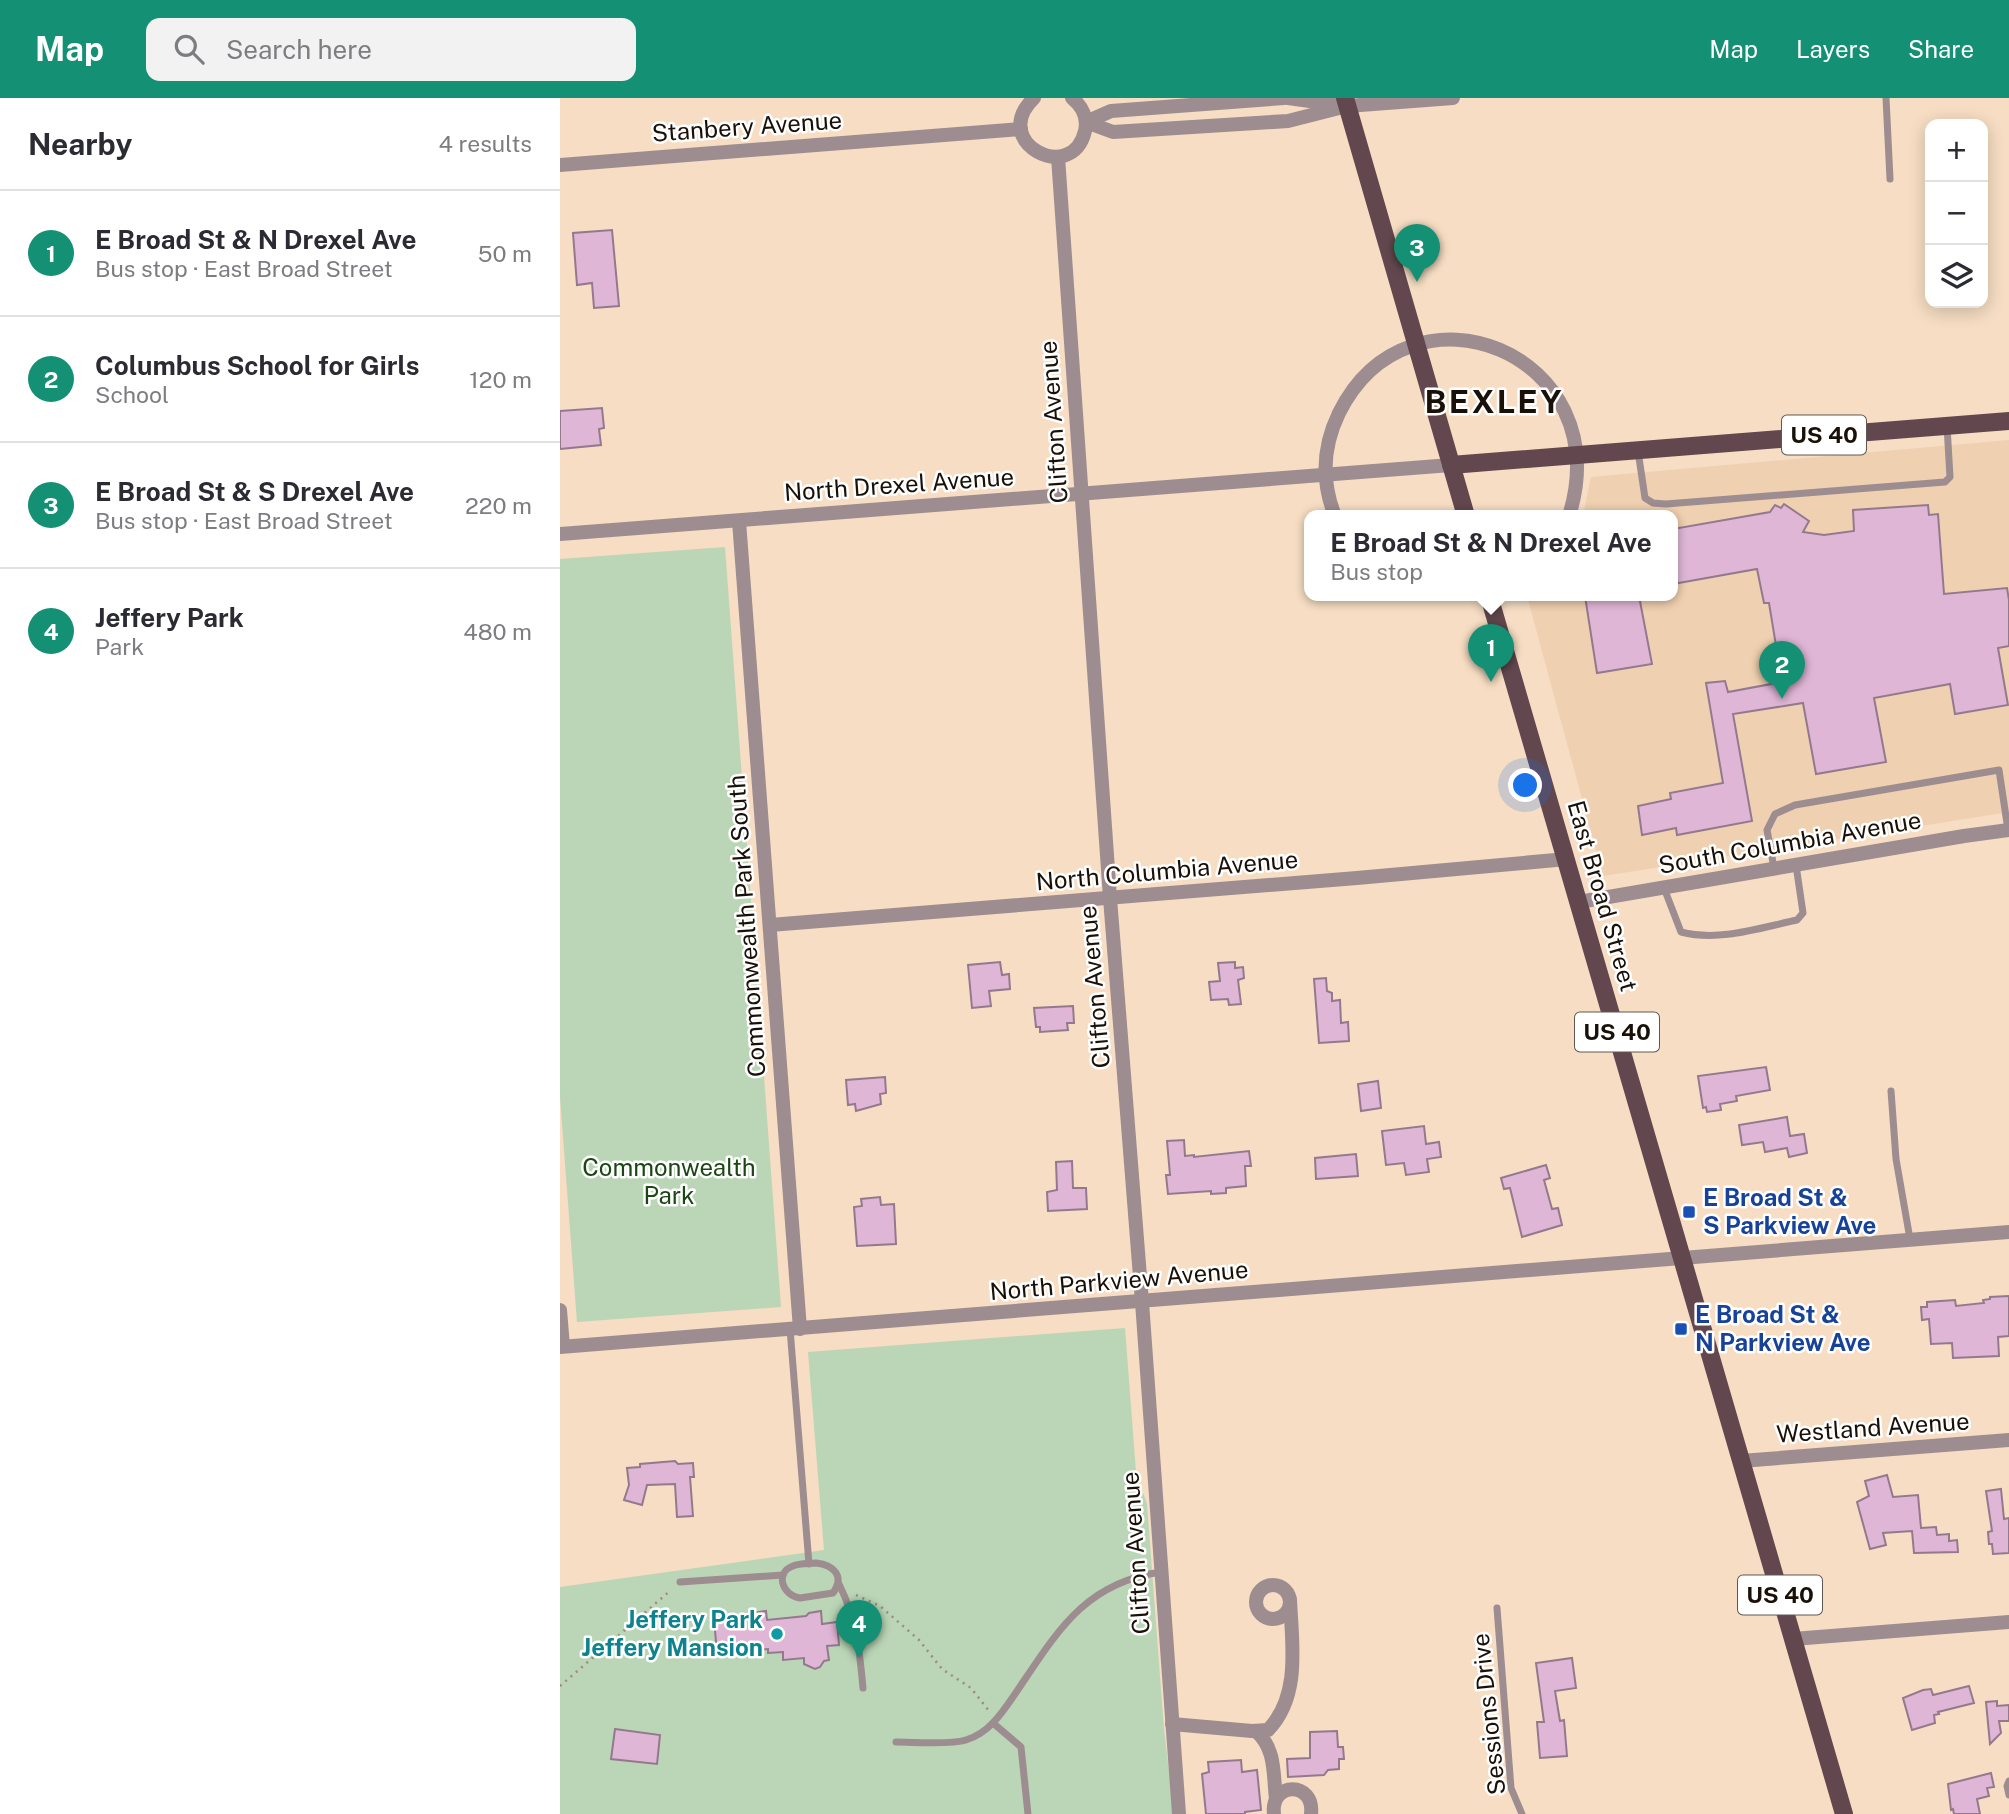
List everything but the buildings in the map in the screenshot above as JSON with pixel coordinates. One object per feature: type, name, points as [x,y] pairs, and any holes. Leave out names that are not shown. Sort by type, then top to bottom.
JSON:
[{"type":"main road","points":[[1346,102],[1464,510]]},
{"type":"main road","name":"US 40","points":[[1451,465],[2009,421]]},
{"type":"main road","name":"East Broad Street","points":[[1490,601],[1844,1814]]},
{"type":"street","points":[[1034,98],[1025,107],[1021,129],[1030,147],[1048,157],[1058,157],[1076,148],[1083,139],[1086,122],[1082,108],[1072,98]]},
{"type":"street","points":[[1086,122],[1111,111],[1286,98],[1346,102],[1453,98]]},
{"type":"street","points":[[1086,122],[1113,132],[1288,121],[1346,102]]},
{"type":"street","name":"Stanbery Avenue","points":[[560,165],[1021,129]]},
{"type":"street","name":"Clifton Avenue","points":[[1058,157],[1110,898],[1179,1814]]},
{"type":"street","points":[[1333,510],[1325,475],[1326,450],[1331,428],[1348,394],[1360,379],[1394,353],[1416,345],[1441,340],[1469,340],[1492,346],[1535,370],[1562,406],[1573,429],[1578,455],[1577,478],[1570,510]]},
{"type":"street","name":"North Drexel Avenue","points":[[560,534],[1451,465]]},
{"type":"street","name":"Commonwealth Park South","points":[[739,521],[770,925],[795,1329]]},
{"type":"street","name":"South Columbia Avenue","points":[[1579,902],[2008,830]]},
{"type":"street","name":"North Columbia Avenue","points":[[770,925],[1567,859]]},
{"type":"street","name":"North Parkview Avenue","points":[[561,1347],[2009,1232]]},
{"type":"street","points":[[560,1310],[561,1347]]},
{"type":"street","name":"Westland Avenue","points":[[1741,1461],[2009,1440]]},
{"type":"street","points":[[1172,1724],[1256,1731],[1268,1730],[1278,1720],[1286,1704],[1292,1681],[1290,1600]]},
{"type":"street","points":[[1793,1639],[2009,1622]]},
{"type":"street","points":[[1256,1731],[1267,1741],[1270,1751],[1276,1799],[1274,1814]]},
{"type":"street","points":[[1276,1799],[1285,1791],[1297,1790],[1308,1797],[1311,1814]]},
{"type":"lane","points":[[1886,98],[1890,179]]},
{"type":"lane","points":[[1638,450],[1645,498],[1653,503],[1666,504],[1945,482],[1950,477],[1951,466],[1947,426]]},
{"type":"lane","points":[[1774,869],[1767,830],[1775,814],[1795,805],[1999,769],[2008,830]]},
{"type":"lane","points":[[1664,888],[1681,932],[1701,937],[1727,934],[1797,920],[1803,913],[1796,865]]},
{"type":"lane","points":[[1891,1091],[1896,1160],[1910,1240]]},
{"type":"lane","points":[[795,1329],[809,1563]]},
{"type":"lane","points":[[680,1583],[783,1575],[790,1567],[809,1563],[829,1565],[837,1573],[858,1635],[863,1688]]},
{"type":"lane","points":[[896,1742],[964,1741],[983,1732],[1000,1717],[1052,1642],[1082,1605],[1125,1581],[1161,1572]]},
{"type":"lane","points":[[783,1575],[785,1591],[794,1598],[828,1595],[841,1588]]},
{"type":"lane","name":"Sessions Drive","points":[[1497,1608],[1511,1788],[1522,1814]]},
{"type":"lane","points":[[993,1723],[1021,1747],[1028,1814]]},
{"type":"lane","points":[[2009,1782],[2009,1795]]},
{"type":"path","points":[[560,1686],[680,1583]]},
{"type":"path","points":[[841,1588],[880,1606],[919,1640],[942,1670],[971,1688],[990,1711],[993,1723]]},
{"type":"shaded area","points":[[2009,440],[2009,812],[1603,876],[1528,601],[1678,601],[1678,510],[1584,510],[1591,477]]},
{"type":"green space","name":"Commonwealth Park","points":[[725,547],[781,1307],[577,1322],[560,1097],[560,559]]},
{"type":"green space","points":[[1125,1328],[1136,1472],[1147,1504],[1164,1729],[1174,1814],[560,1814],[560,1587],[824,1550],[808,1352]]},
{"type":"place","name":"E Broad St & S Drexel Ave","points":[[1417,282]]},
{"type":"place","name":"E Broad St & N Drexel Ave","points":[[1491,682]]},
{"type":"place","name":"Columbus School for Girls","points":[[1782,699]]},
{"type":"place","name":"E Broad St & S Parkview Ave","points":[[1689,1212]]},
{"type":"place","name":"E Broad St & N Parkview Ave","points":[[1681,1329]]},
{"type":"place","name":"Jeffery Park Jeffery Mansion","points":[[777,1634]]},
{"type":"place","name":"Jeffery Park","points":[[859,1658]]},
{"type":"district","name":"BEXLEY","points":[[1494,402]]}]
